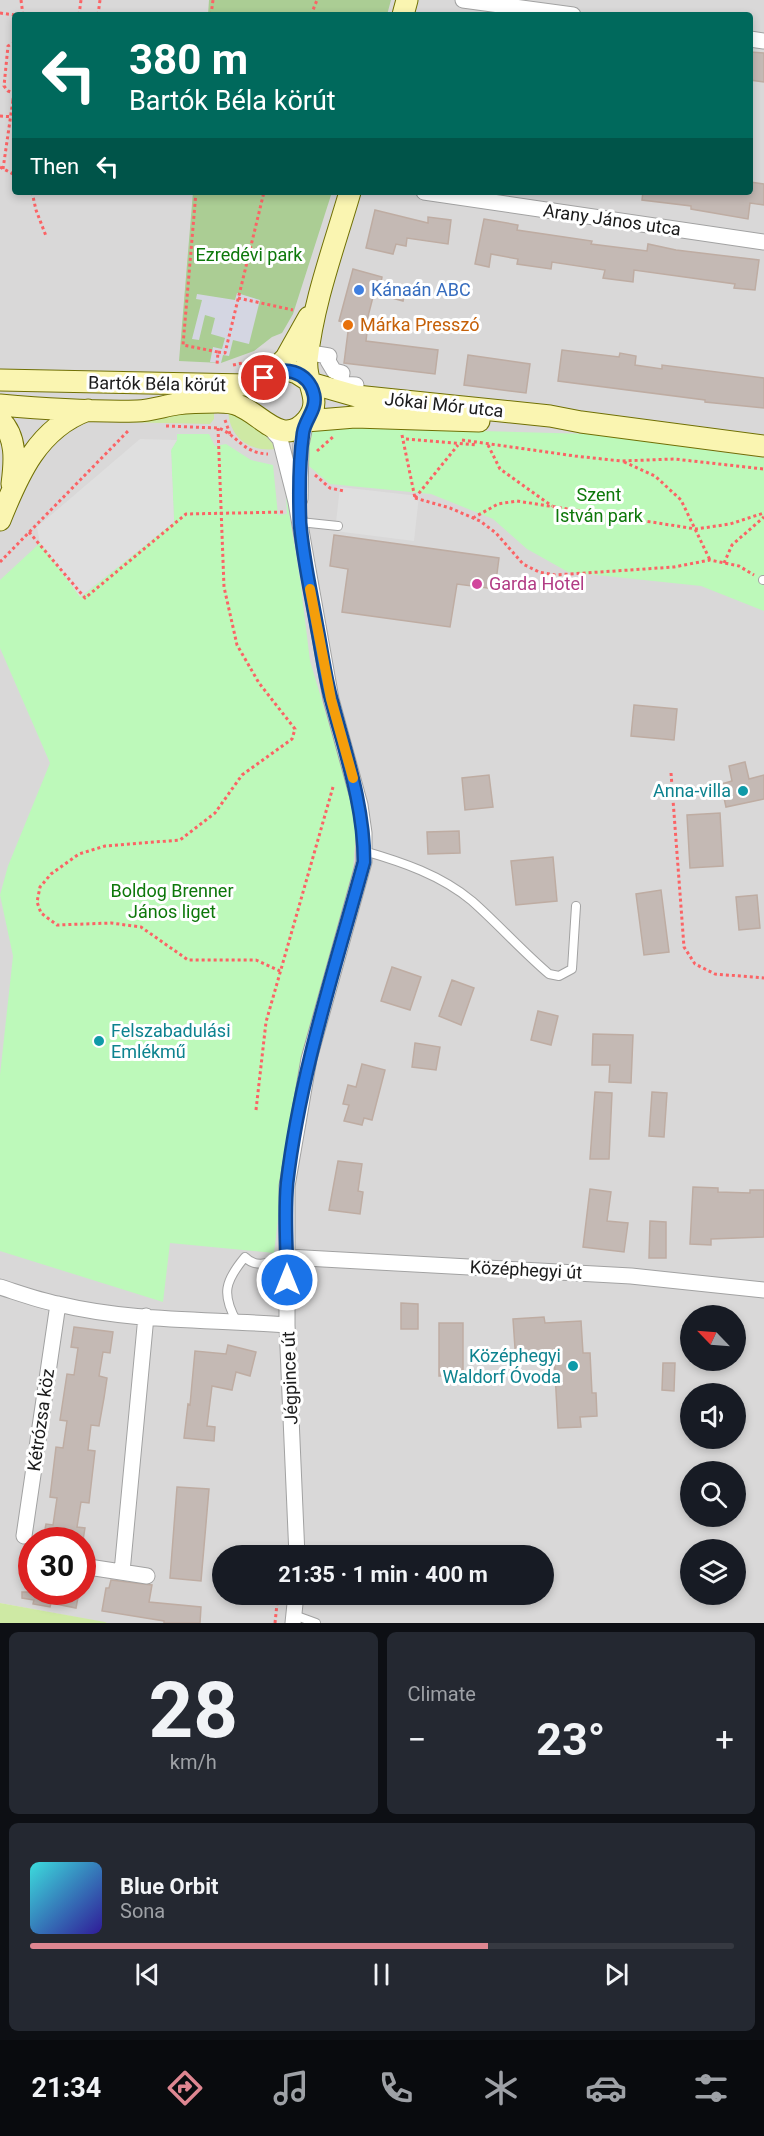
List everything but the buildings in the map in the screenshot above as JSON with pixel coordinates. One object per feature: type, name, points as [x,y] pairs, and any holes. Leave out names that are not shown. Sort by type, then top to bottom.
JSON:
[{"type":"street","points":[[463,0],[551,12]]},
{"type":"street","points":[[306,421],[313,410],[314,401],[308,381],[307,358],[322,290],[349,195]]},
{"type":"street","name":"Arany János utca","points":[[444,195],[764,242]]},
{"type":"street","points":[[264,422],[254,399],[266,377],[290,353],[322,290]]},
{"type":"street","points":[[317,354],[329,356],[328,362],[334,371],[342,373],[340,384],[396,390],[453,406]]},
{"type":"street","name":"Bartók Béla körút","points":[[0,380],[246,385],[289,370],[308,381]]},
{"type":"street","points":[[11,492],[14,449],[26,407],[29,381]]},
{"type":"street","name":"Jókai Mór utca","points":[[308,381],[357,396],[550,416],[764,446]]},
{"type":"street","name":"Bartók Béla körút","points":[[0,405],[139,411],[190,402],[228,402],[243,407],[276,429],[289,430],[306,421]]},
{"type":"street","points":[[0,520],[11,492],[30,457],[45,437],[72,417],[94,410]]},
{"type":"street","name":"Jókai Mór utca","points":[[306,421],[356,417],[542,423],[581,422]]},
{"type":"street","points":[[0,420],[10,433],[14,449]]},
{"type":"street","name":"Jégpince út","points":[[301,527],[301,459],[306,421]]},
{"type":"street","name":"Jégpince út","points":[[264,422],[278,435],[282,447],[301,527],[331,699],[360,805],[364,833],[364,862],[309,1059],[287,1186],[287,1257],[280,1324],[296,1545]]},
{"type":"street","name":"Középhegyi út","points":[[287,1257],[631,1276],[764,1290]]},
{"type":"street","points":[[0,1287],[58,1304],[146,1316],[238,1324],[280,1324]]},
{"type":"street","name":"Kétrózsa köz","points":[[25,1527],[58,1304]]},
{"type":"street","points":[[122,1572],[146,1316]]},
{"type":"street","points":[[96,1568],[147,1576]]},
{"type":"lane","points":[[301,527],[338,526]]},
{"type":"lane","points":[[364,851],[402,861],[442,881],[471,901],[549,974],[559,976],[572,969],[576,906]]},
{"type":"lane","points":[[238,1324],[226,1298],[227,1285],[233,1271],[244,1257],[250,1263],[262,1264],[287,1257]]},
{"type":"lane","points":[[293,1619],[316,1623]]},
{"type":"path","points":[[12,44],[8,46],[2,65],[4,86],[12,92]]},
{"type":"path","points":[[2,168],[12,122]]},
{"type":"path","points":[[33,195],[46,236]]},
{"type":"path","points":[[196,195],[183,345],[225,353],[263,195]]},
{"type":"path","points":[[238,298],[297,311]]},
{"type":"path","points":[[217,365],[218,352]]},
{"type":"path","points":[[230,366],[253,361],[264,353]]},
{"type":"path","points":[[231,435],[216,427],[224,587],[237,645],[260,683],[296,729],[292,739],[242,775],[214,813],[180,840],[105,846],[79,854],[51,874],[40,887],[37,902],[41,913],[57,925],[111,923],[141,927],[188,960],[256,960],[280,971]]},
{"type":"path","points":[[402,432],[415,498]]},
{"type":"path","points":[[0,561],[126,434]]},
{"type":"path","points":[[403,438],[458,445],[488,445],[621,461],[674,459],[764,469]]},
{"type":"path","points":[[415,498],[458,445]]},
{"type":"path","points":[[488,445],[500,469],[553,507]]},
{"type":"path","points":[[301,459],[317,478],[330,488],[344,491]]},
{"type":"path","points":[[621,461],[655,476],[681,500],[710,560]]},
{"type":"path","points":[[415,498],[450,508],[473,518],[496,533],[524,564],[539,572],[555,575],[675,567],[710,560],[739,566],[764,580]]},
{"type":"path","points":[[473,518],[498,504],[517,501],[696,529],[730,524],[764,513]]},
{"type":"path","points":[[29,532],[85,598],[186,514],[284,512]]},
{"type":"path","points":[[724,563],[732,545],[764,518]]},
{"type":"path","points":[[671,773],[684,947],[695,964],[715,974],[764,978]]},
{"type":"path","points":[[256,1110],[266,1022],[333,787]]},
{"type":"path","points":[[275,1623],[277,1605]]},
{"type":"shaded area","points":[[0,0],[764,0],[764,1623],[107,1623],[0,1603]]},
{"type":"shaded area","points":[[237,293],[260,300],[249,344],[233,340],[229,356],[223,355],[221,363],[210,362],[213,347],[222,349],[225,338],[211,334],[215,318],[205,315],[199,340],[192,339],[202,300],[196,299],[197,294],[235,300]]},
{"type":"shaded area","points":[[140,439],[177,440],[171,450],[174,522],[80,597],[40,543],[37,527]]},
{"type":"shaded area","points":[[340,487],[419,496],[414,541],[335,531]]},
{"type":"green space","points":[[209,0],[391,0],[388,12],[208,12]]},
{"type":"green space","name":"Ezredévi park","points":[[193,195],[331,195],[293,314],[282,333],[272,337],[254,351],[221,363],[179,361]]},
{"type":"green space","points":[[214,409],[214,419],[210,424],[119,422]]},
{"type":"green space","points":[[228,409],[246,417],[255,428],[271,439],[276,449],[257,448],[242,441],[232,427]]},
{"type":"green space","name":"Szent István park","points":[[333,427],[590,434],[764,458],[764,611],[701,586],[568,572],[527,549],[493,519],[431,494],[330,484],[303,461],[306,432]]},
{"type":"green space","name":"Boldog Brenner János liget","points":[[177,434],[209,434],[215,446],[226,444],[251,460],[273,465],[278,515],[287,514],[286,494],[310,661],[353,804],[356,832],[353,870],[302,1055],[286,1151],[274,1253],[170,1243],[163,1302],[0,1251],[0,1075],[13,956],[0,895],[8,866],[50,763],[0,648],[0,580],[40,543],[81,597],[174,522],[171,450],[177,440]]},
{"type":"green space","points":[[0,1603],[105,1622],[107,1623],[0,1623]]},
{"type":"slow traffic","points":[[310,589],[331,699],[353,778]]},
{"type":"place","name":"Kánaán ABC","points":[[359,290]]},
{"type":"place","name":"Márka Presszó","points":[[348,325]]},
{"type":"place","name":"Garda Hotel","points":[[477,584]]},
{"type":"place","name":"Anna-villa","points":[[743,791]]},
{"type":"place","name":"Felszabadulási Emlékmű","points":[[99,1041]]},
{"type":"place","name":"Középhegyi Waldorf Óvoda","points":[[573,1366]]},
{"type":"route","points":[[264,378],[277,371],[293,372],[308,381],[314,395],[313,410],[303,429],[301,445],[301,532],[331,699],[360,805],[364,833],[364,862],[309,1059],[296,1126],[287,1186],[287,1280]]}]
